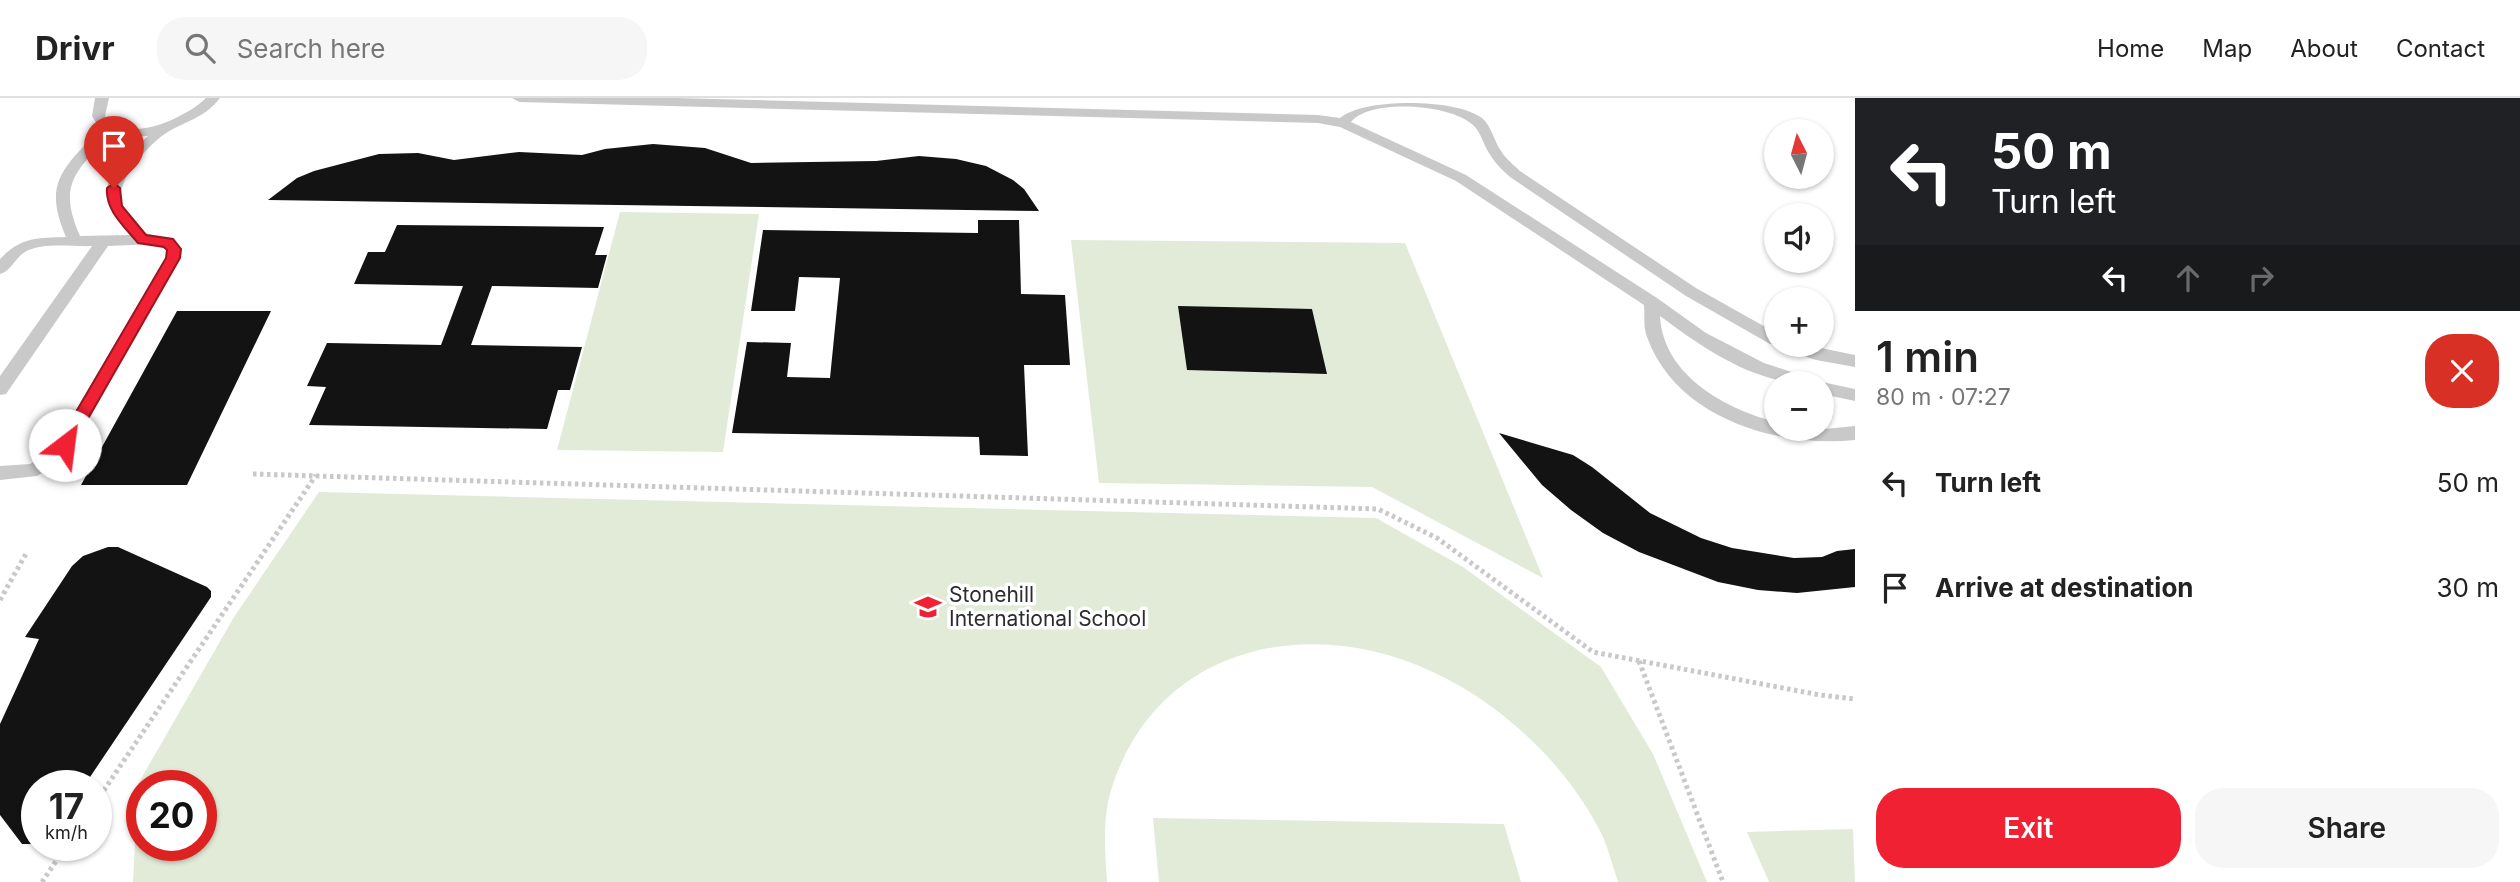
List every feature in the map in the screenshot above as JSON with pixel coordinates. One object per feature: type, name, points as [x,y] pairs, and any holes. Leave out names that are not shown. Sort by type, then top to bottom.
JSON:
[{"type":"lane","points":[[102,98],[97,109],[99,120],[108,128],[140,135],[162,130],[199,113],[213,98]]},
{"type":"lane","points":[[519,98],[1318,119],[1343,123],[1461,178],[1652,302],[1700,337],[1770,371]]},
{"type":"lane","points":[[1343,123],[1353,111],[1377,101],[1436,101],[1456,108],[1477,121],[1491,139],[1496,155],[1515,174],[1690,292],[1764,333]]},
{"type":"lane","points":[[75,242],[61,208],[63,187],[71,171],[108,128]]},
{"type":"lane","points":[[142,239],[116,207],[113,199],[114,188],[121,173],[162,130]]},
{"type":"lane","points":[[0,269],[12,253],[26,245],[142,239],[168,243],[174,249],[173,258],[65,445],[45,467],[28,473],[0,473]]},
{"type":"lane","points":[[0,388],[104,241]]},
{"type":"lane","points":[[1652,302],[1651,326],[1660,352],[1683,379],[1715,404],[1741,418],[1792,434],[1840,437],[1855,433]]},
{"type":"lane","points":[[1833,357],[1855,361]]},
{"type":"lane","points":[[1834,391],[1855,395]]},
{"type":"path","points":[[253,474],[1378,509],[1437,538],[1593,652],[1820,695],[1855,699]]},
{"type":"path","points":[[112,778],[316,475]]},
{"type":"path","points":[[0,600],[27,552]]},
{"type":"path","points":[[1639,662],[1723,882]]},
{"type":"path","points":[[42,882],[56,861]]},
{"type":"green space","points":[[620,212],[759,214],[723,452],[557,450]]},
{"type":"green space","points":[[1071,240],[1405,243],[1543,578],[1372,487],[1099,483]]},
{"type":"green space","points":[[319,492],[1376,518],[1463,567],[1601,667],[1653,754],[1707,882],[1618,882],[1603,837],[1589,811],[1553,763],[1510,721],[1461,687],[1435,673],[1387,655],[1338,646],[1290,645],[1244,654],[1201,673],[1164,701],[1134,739],[1112,787],[1105,834],[1107,882],[133,882],[134,861],[217,861],[217,770],[146,770],[234,617]]},
{"type":"green space","points":[[1153,818],[1504,824],[1521,882],[1159,882]]},
{"type":"green space","points":[[1853,829],[1855,882],[1769,882],[1747,832]]},
{"type":"building","points":[[653,144],[705,148],[751,163],[876,161],[919,156],[956,159],[986,166],[1013,180],[1024,189],[1039,211],[268,200],[297,178],[379,154],[418,153],[454,160],[519,152],[582,155],[605,149]]},
{"type":"building","points":[[978,220],[1019,220],[1021,294],[1065,295],[1070,365],[1024,365],[1028,456],[980,455],[979,437],[732,433],[747,342],[791,343],[787,377],[830,378],[840,278],[799,277],[795,311],[751,311],[763,230],[978,233]]},
{"type":"building","points":[[397,225],[604,227],[595,255],[607,255],[598,288],[492,286],[471,345],[582,347],[570,390],[558,390],[547,429],[309,425],[326,387],[307,386],[327,343],[441,345],[463,286],[354,284],[368,252],[385,252]]},
{"type":"building","points":[[1178,306],[1312,309],[1327,374],[1187,370]]},
{"type":"building","points":[[177,311],[271,311],[187,485],[81,485]]},
{"type":"building","points":[[1499,433],[1573,455],[1650,513],[1701,538],[1732,548],[1794,558],[1822,557],[1837,551],[1855,549],[1855,587],[1797,593],[1758,590],[1718,582],[1639,552],[1603,533],[1571,510],[1542,485]]},
{"type":"building","points":[[108,547],[118,547],[207,587],[211,591],[211,597],[95,770],[21,770],[21,843],[0,815],[0,724],[39,639],[25,637],[72,566],[83,556]]},
{"type":"place","name":"Stonehill International School","points":[[928,607]]},
{"type":"route","points":[[65,445],[173,258],[174,249],[168,243],[142,239],[116,207],[113,199],[114,188]]}]
